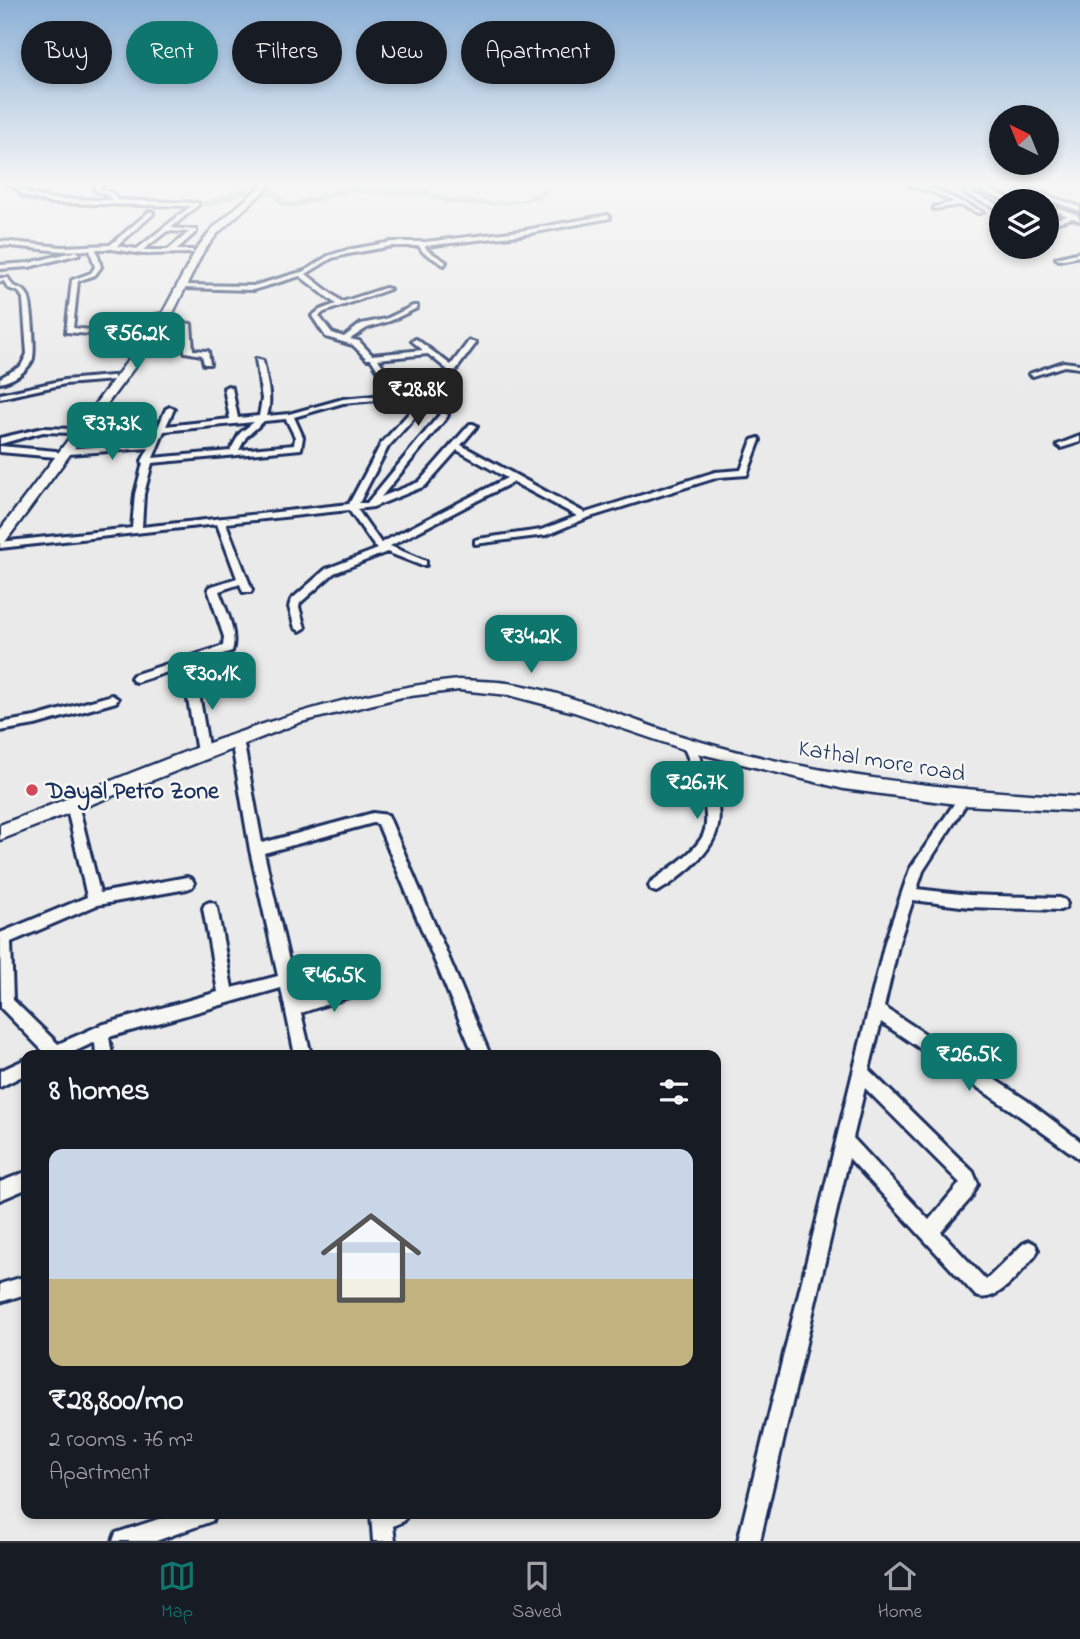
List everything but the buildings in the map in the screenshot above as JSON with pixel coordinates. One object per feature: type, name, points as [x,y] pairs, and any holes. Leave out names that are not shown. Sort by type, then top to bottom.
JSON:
[{"type":"street","points":[[0,267],[64,255]]},
{"type":"street","points":[[93,255],[98,267],[93,274],[75,279],[69,330],[96,331],[162,319],[189,325],[189,352],[205,353],[207,362]]},
{"type":"street","points":[[0,528],[111,378],[162,319],[191,255]]},
{"type":"street","points":[[0,539],[162,319],[183,286],[197,255]]},
{"type":"street","points":[[183,286],[247,288],[301,274],[337,255]]},
{"type":"street","points":[[431,255],[444,263]]},
{"type":"street","points":[[1059,258],[1075,255]]},
{"type":"street","points":[[0,274],[15,266]]},
{"type":"street","points":[[301,274],[341,304]]},
{"type":"street","points":[[0,279],[6,279],[10,287],[21,291],[26,298],[31,358],[14,375],[0,381]]},
{"type":"street","points":[[161,429],[289,416],[343,401],[392,395],[394,389],[374,358],[356,343],[324,332],[315,316],[341,304],[387,289]]},
{"type":"street","points":[[344,340],[365,326],[388,320],[415,307]]},
{"type":"street","points":[[416,341],[452,370]]},
{"type":"street","points":[[352,508],[384,446],[452,370],[472,342]]},
{"type":"street","points":[[374,358],[429,352]]},
{"type":"street","points":[[233,453],[241,434],[262,418],[265,407],[260,362]]},
{"type":"street","points":[[1033,374],[1063,364],[1080,366]]},
{"type":"street","points":[[0,396],[65,382],[111,378]]},
{"type":"street","points":[[228,388],[235,421]]},
{"type":"street","points":[[137,530],[138,487],[146,461],[170,408]]},
{"type":"street","points":[[370,505],[444,415]]},
{"type":"street","points":[[146,461],[298,447],[299,437],[289,416]]},
{"type":"street","points":[[68,450],[154,444],[205,425]]},
{"type":"street","points":[[0,545],[370,505],[422,484],[473,426]]},
{"type":"street","points":[[0,442],[43,430],[73,431]]},
{"type":"street","points":[[1060,445],[1080,439]]},
{"type":"street","points":[[478,542],[543,533],[584,516],[710,476],[742,474],[756,440]]},
{"type":"street","points":[[456,446],[584,516]]},
{"type":"street","points":[[0,449],[55,454]]},
{"type":"street","points":[[300,628],[294,607],[298,600],[330,571],[384,548],[516,479]]},
{"type":"street","points":[[352,508],[372,539],[384,548],[423,563]]},
{"type":"street","points":[[137,678],[228,648],[229,637],[213,589],[245,585],[220,521]]},
{"type":"street","points":[[190,676],[203,752]]},
{"type":"street","name":"Kathal more road","points":[[0,833],[237,739],[349,702],[402,691],[459,685],[509,689],[578,707],[689,745],[844,782],[964,798],[1080,804]]},
{"type":"street","points":[[0,727],[35,721],[112,699]]},
{"type":"street","points":[[237,739],[257,850],[302,1050]]},
{"type":"street","points":[[656,886],[696,857],[713,834],[715,816],[689,745]]},
{"type":"street","points":[[749,1541],[892,942],[917,869],[964,798]]},
{"type":"street","points":[[72,804],[95,900]]},
{"type":"street","points":[[257,850],[373,818],[383,819],[480,1050]]},
{"type":"street","points":[[49,1050],[6,1003],[2,939],[95,900],[187,883]]},
{"type":"street","points":[[908,894],[969,901],[1060,904]]},
{"type":"street","points":[[210,908],[226,996]]},
{"type":"street","points":[[62,1050],[101,1032],[286,980]]},
{"type":"street","points":[[292,1009],[365,985]]},
{"type":"street","points":[[876,1010],[1020,1105],[1080,1151]]},
{"type":"street","points":[[101,1032],[103,1050]]},
{"type":"street","points":[[0,1079],[21,1068]]},
{"type":"street","points":[[861,1073],[968,1182],[965,1192],[929,1233]]},
{"type":"street","points":[[845,1141],[985,1291],[1029,1250]]},
{"type":"street","points":[[0,1191],[21,1183]]},
{"type":"street","points":[[0,1293],[21,1286]]},
{"type":"street","points":[[124,1541],[190,1519]]},
{"type":"place","name":"Dayal Petro Zone","points":[[32,790]]}]
